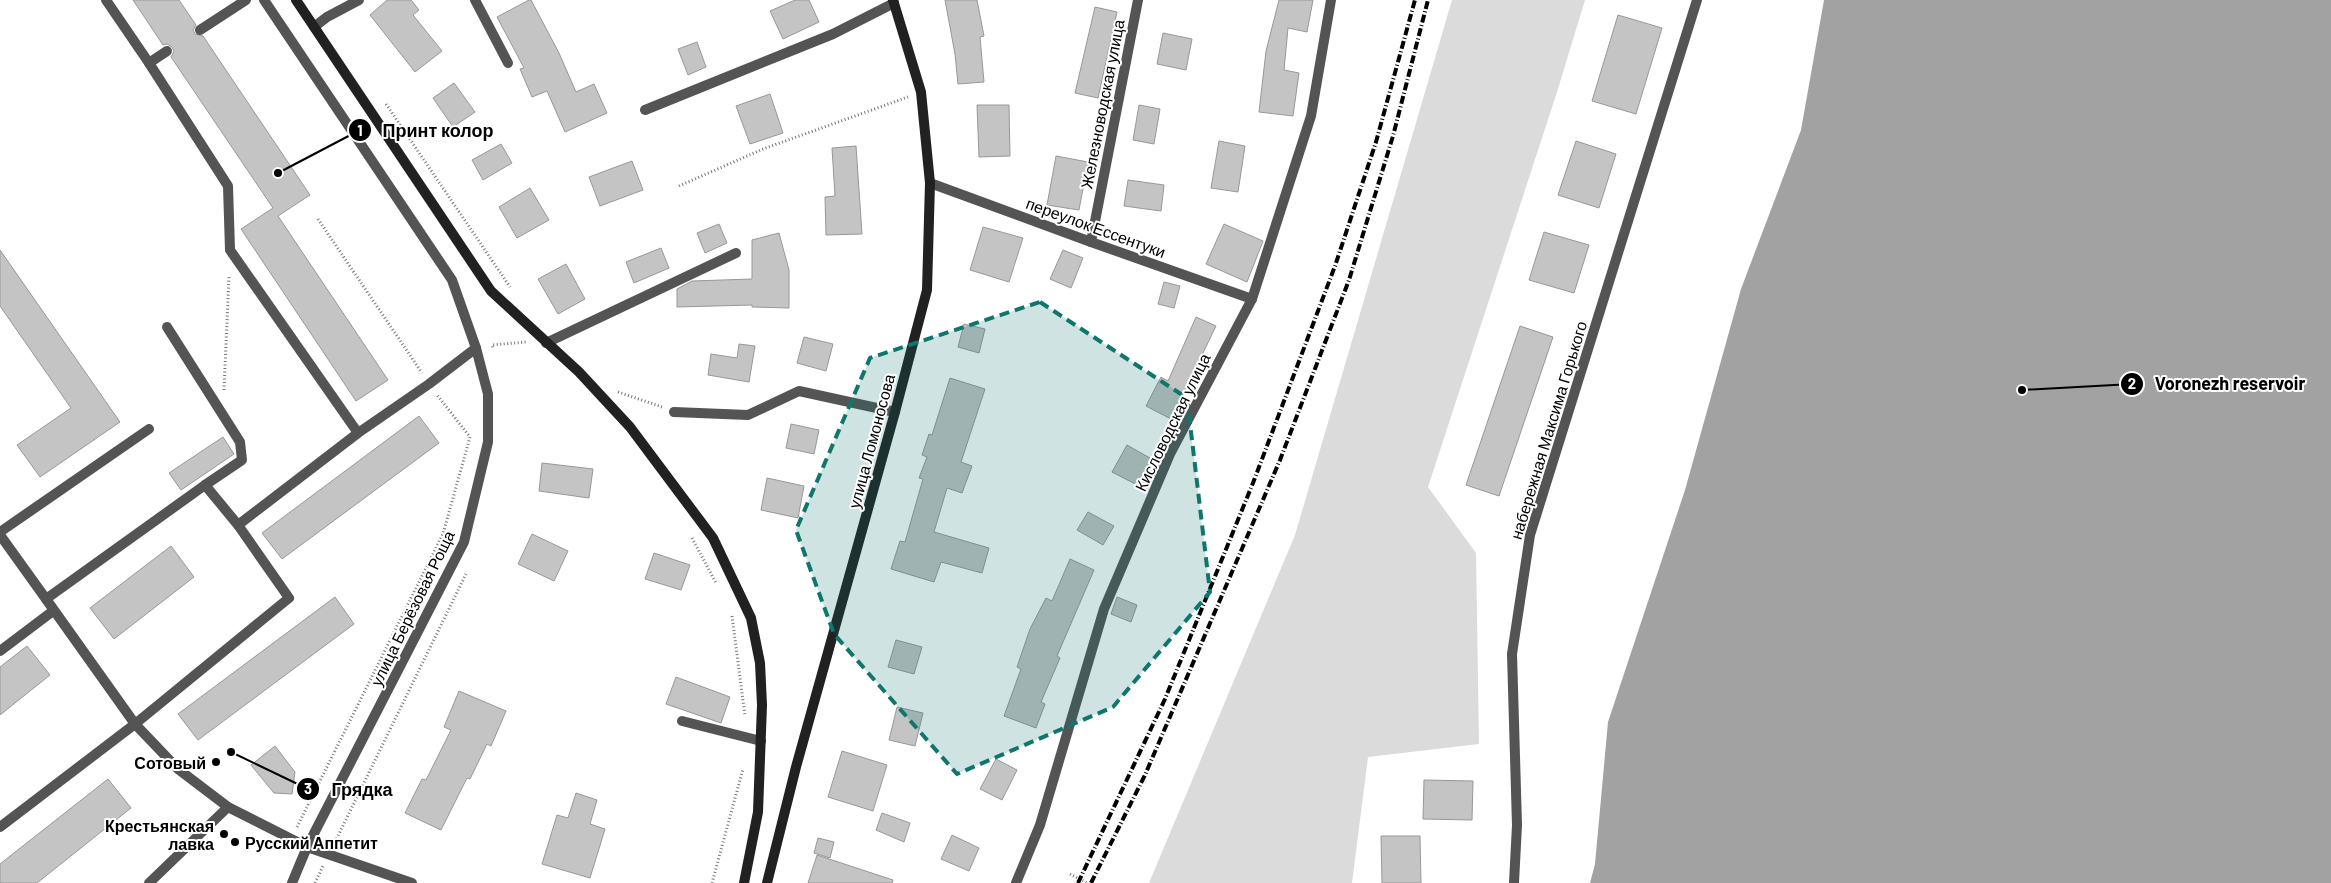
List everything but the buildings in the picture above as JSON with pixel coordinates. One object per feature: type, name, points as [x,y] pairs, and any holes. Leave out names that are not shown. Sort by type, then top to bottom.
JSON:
[{"type":"main road","points":[[296,0],[492,291],[580,372],[630,427],[713,538],[751,618],[760,663],[758,812],[744,883]]},
{"type":"main road","name":"улица Ломоносова","points":[[767,883],[796,767],[927,290],[930,183],[920,92],[893,2]]},
{"type":"street","points":[[106,0],[228,186],[230,250],[358,434]]},
{"type":"street","points":[[200,30],[246,0]]},
{"type":"street","name":"улица Берёзовая Роща","points":[[264,0],[452,280],[476,348],[488,394],[488,442],[464,542],[307,847],[292,883]]},
{"type":"street","points":[[314,27],[327,17],[359,0]]},
{"type":"street","points":[[475,0],[508,64]]},
{"type":"street","name":"Железноводская улица","points":[[1091,242],[1138,0]]},
{"type":"street","name":"Кисловодская улица","points":[[1016,883],[1040,825],[1104,609],[1170,454],[1252,299],[1311,116],[1331,0]]},
{"type":"street","name":"набережная Максима Горького","points":[[1514,883],[1517,825],[1512,654],[1530,535],[1697,0]]},
{"type":"street","points":[[644,110],[832,34],[893,2]]},
{"type":"street","points":[[149,63],[168,51]]},
{"type":"street","name":"переулок Ессентуки","points":[[930,183],[1252,299]]},
{"type":"street","points":[[544,340],[736,253]]},
{"type":"street","points":[[46,599],[242,460],[240,442],[167,327]]},
{"type":"street","points":[[238,525],[476,348]]},
{"type":"street","points":[[674,412],[748,415],[799,391],[895,412]]},
{"type":"street","points":[[149,428],[0,533],[134,724],[178,769],[228,807],[307,847],[412,883]]},
{"type":"street","points":[[0,827],[134,724],[289,598],[238,525],[206,485]]},
{"type":"street","points":[[0,650],[53,611]]},
{"type":"street","points":[[682,721],[760,741]]},
{"type":"street","points":[[149,883],[228,807]]},
{"type":"path","points":[[679,186],[763,148],[920,92]]},
{"type":"path","points":[[382,98],[514,294]]},
{"type":"path","points":[[291,839],[443,534],[470,437],[429,384],[318,219]]},
{"type":"path","points":[[223,415],[230,250]]},
{"type":"path","points":[[494,354],[492,346],[526,342],[533,349],[544,340]]},
{"type":"path","points":[[618,392],[674,412]]},
{"type":"path","points":[[687,530],[697,545],[717,585]]},
{"type":"path","points":[[315,883],[470,567]]},
{"type":"path","points":[[729,609],[733,617],[748,739]]},
{"type":"path","points":[[712,883],[741,781],[744,764]]},
{"type":"path","points":[[1070,874],[1087,883]]},
{"type":"highlighted area","points":[[1040,302],[1187,398],[1210,592],[1113,707],[957,774],[834,634],[796,530],[870,358]]},
{"type":"shaded area","points":[[1452,0],[1585,0],[1557,92],[1428,487],[1476,553],[1479,744],[1368,757],[1352,883],[1149,883],[1295,535]]},
{"type":"shaded area","points":[[1824,0],[2331,0],[2331,883],[1590,883],[1595,864],[1608,722],[1685,490],[1741,289],[1801,130]]},
{"type":"railway","points":[[1078,883],[1165,699],[1253,483],[1335,266],[1376,142],[1415,0]]},
{"type":"railway","points":[[1091,883],[1145,775],[1280,460],[1349,280],[1393,136],[1428,0]]},
{"type":"place","name":"Принт колор","points":[[278,173]]},
{"type":"place","name":"Voronezh reservoir","points":[[2022,390]]},
{"type":"place","name":"Грядка","points":[[231,752]]},
{"type":"place","name":"Сотовый","points":[[216,762]]},
{"type":"place","name":"Крестьянская лавка","points":[[224,834]]},
{"type":"place","name":"Русский Аппетит","points":[[235,842]]}]
